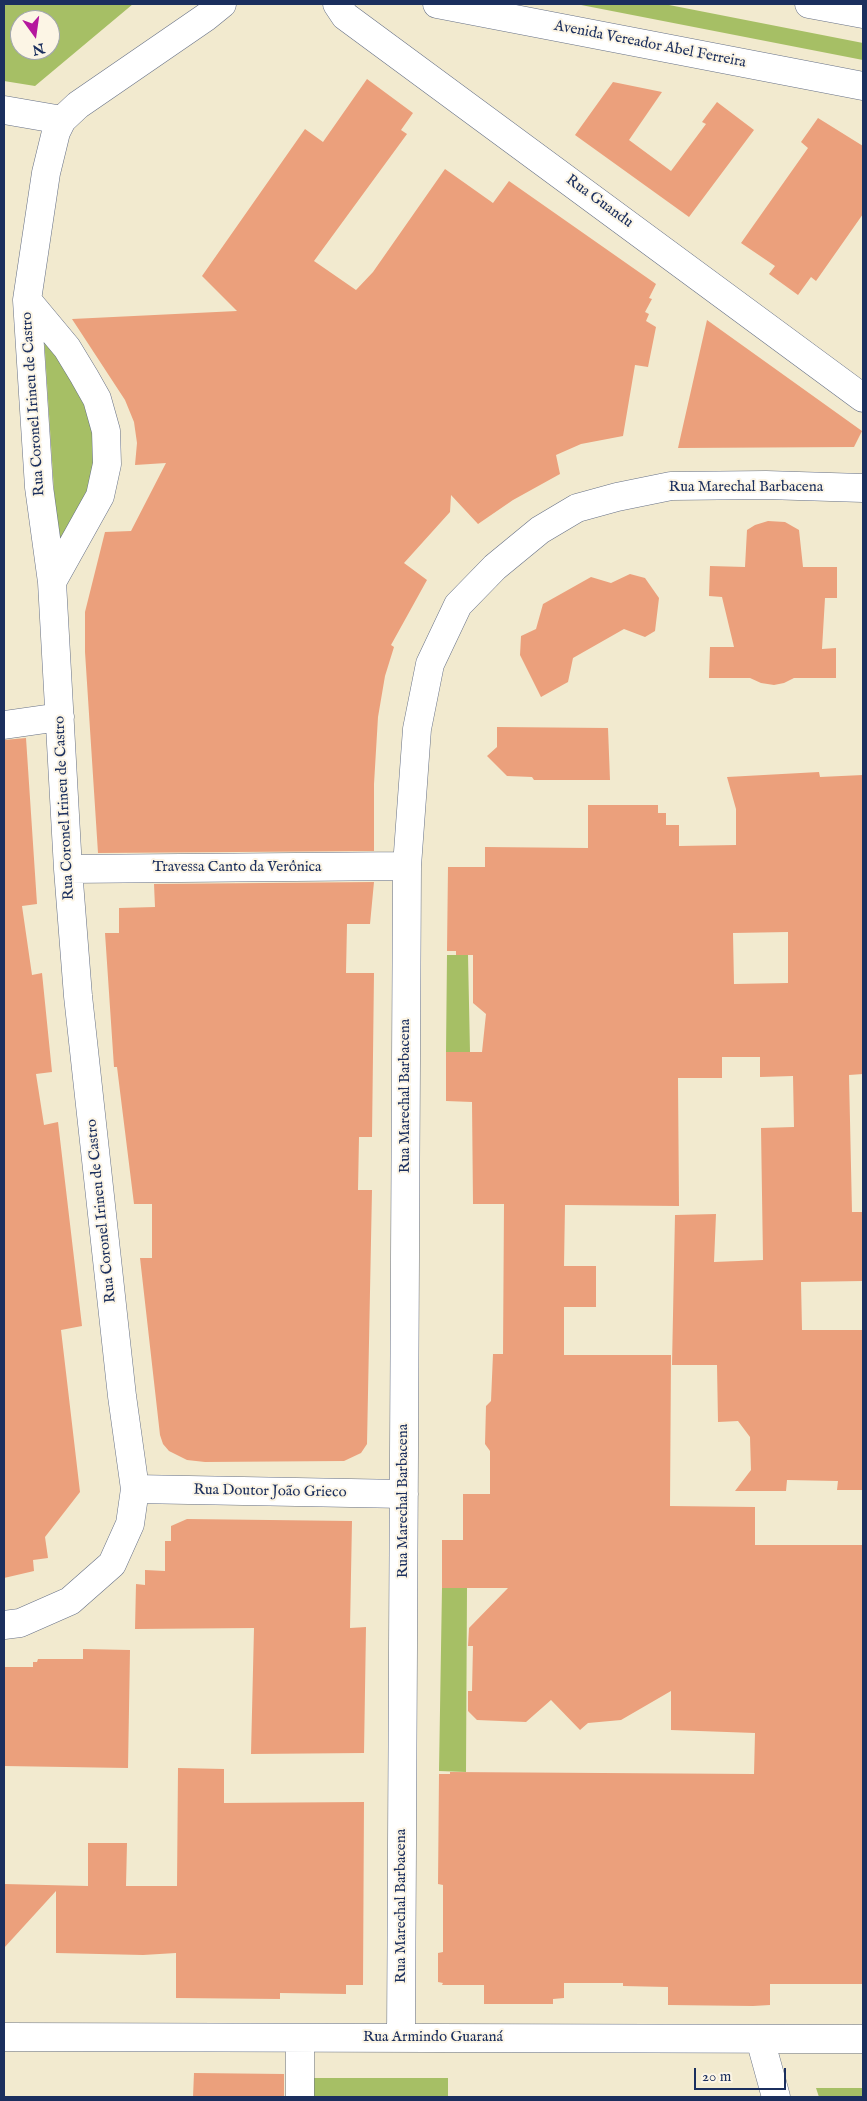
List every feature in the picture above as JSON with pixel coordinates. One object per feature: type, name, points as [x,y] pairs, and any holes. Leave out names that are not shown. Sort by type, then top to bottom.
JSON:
[{"type":"street","name":"Rua Coronel Irineu de Castro","points":[[4,1625],[20,1623],[70,1601],[112,1564],[130,1524],[136,1490],[122,1396],[79,1005],[68,869],[52,582],[39,488],[27,300],[46,173],[56,132],[62,120],[78,105],[222,4]]},
{"type":"street","name":"Rua Guandu","points":[[337,4],[346,16],[863,398]]},
{"type":"street","name":"Avenida Vereador Abel Ferreira","points":[[437,4],[863,86]]},
{"type":"street","points":[[809,4],[863,14]]},
{"type":"street","points":[[4,110],[62,120]]},
{"type":"street","points":[[27,300],[67,348],[84,376],[97,399],[106,432],[107,464],[100,496],[52,582]]},
{"type":"street","name":"Rua Marechal Barbacena","points":[[401,2038],[407,866],[417,729],[430,664],[458,605],[502,561],[540,530],[576,508],[671,486],[766,485],[863,488]]},
{"type":"street","points":[[4,725],[60,717]]},
{"type":"street","name":"Travessa Canto da Verônica","points":[[68,869],[407,866]]},
{"type":"street","name":"Rua Doutor João Grieco","points":[[136,1490],[404,1494]]},
{"type":"street","name":"Rua Armindo Guaraná","points":[[4,2037],[863,2039]]},
{"type":"street","points":[[300,2038],[300,2097]]},
{"type":"street","points":[[760,2039],[776,2097]]},
{"type":"green space","points":[[4,4],[133,4],[35,86],[4,81]]},
{"type":"green space","points":[[576,4],[664,4],[863,43],[863,60]]},
{"type":"green space","points":[[44,337],[73,375],[97,429],[98,468],[84,504],[58,553]]},
{"type":"green space","points":[[447,955],[468,955],[470,1052],[446,1052]]},
{"type":"green space","points":[[442,1588],[467,1588],[466,1772],[439,1771]]},
{"type":"green space","points":[[309,2078],[448,2078],[448,2096],[309,2096]]},
{"type":"green space","points":[[816,2088],[863,2088],[863,2097],[819,2097]]},
{"type":"building","points":[[367,79],[413,113],[401,130],[407,134],[314,261],[356,290],[373,272],[445,169],[493,203],[509,181],[656,284],[649,298],[652,299],[645,312],[649,314],[646,321],[656,327],[648,367],[635,365],[623,436],[581,444],[556,455],[560,474],[513,500],[478,524],[451,495],[450,512],[404,563],[427,580],[391,645],[394,647],[385,676],[378,717],[374,784],[374,851],[98,853],[85,652],[85,612],[105,532],[131,531],[166,463],[135,465],[137,443],[134,422],[125,400],[72,319],[237,311],[202,276],[305,129],[323,142]]},
{"type":"building","points":[[613,82],[662,92],[629,140],[671,171],[706,124],[702,122],[717,102],[754,130],[689,217],[575,135]]},
{"type":"building","points":[[818,118],[863,146],[863,214],[816,281],[811,277],[798,295],[769,274],[775,266],[741,243],[808,148],[801,142]]},
{"type":"building","points":[[707,320],[862,431],[854,447],[678,448]]},
{"type":"building","points":[[768,521],[785,522],[799,530],[803,567],[837,567],[837,598],[825,598],[822,649],[836,648],[836,678],[794,678],[774,685],[761,683],[750,678],[709,678],[710,647],[734,647],[722,597],[709,596],[710,566],[745,567],[747,530]]},
{"type":"building","points":[[630,574],[645,578],[659,598],[655,631],[645,637],[624,629],[573,658],[568,682],[541,697],[520,655],[521,636],[536,629],[543,604],[591,577],[611,583]]},
{"type":"building","points":[[497,727],[608,728],[610,780],[534,780],[532,777],[507,776],[487,756],[497,747]]},
{"type":"building","points":[[26,738],[37,904],[22,906],[32,975],[42,973],[52,1072],[36,1074],[44,1125],[58,1122],[82,1326],[61,1330],[80,1492],[45,1537],[48,1558],[33,1560],[34,1571],[4,1578],[4,740]]},
{"type":"building","points":[[819,772],[820,777],[863,775],[863,1074],[849,1075],[852,1212],[863,1212],[863,1281],[801,1282],[802,1330],[863,1330],[863,1490],[837,1490],[838,1481],[787,1480],[786,1491],[735,1491],[751,1470],[750,1437],[738,1421],[718,1422],[717,1365],[672,1365],[675,1215],[716,1214],[714,1262],[763,1260],[761,1128],[794,1127],[793,1076],[760,1077],[760,1057],[722,1057],[722,1078],[678,1078],[679,1206],[565,1205],[564,1266],[596,1266],[596,1307],[564,1307],[564,1355],[671,1355],[670,1506],[755,1507],[755,1545],[863,1545],[863,1984],[770,1984],[770,2005],[753,2006],[668,2005],[668,1987],[623,1986],[623,1983],[564,1983],[564,1998],[553,1999],[553,2004],[484,2004],[484,1985],[442,1985],[443,1983],[438,1982],[438,1953],[443,1952],[443,1885],[438,1884],[439,1774],[450,1774],[450,1772],[754,1774],[755,1733],[671,1730],[671,1691],[621,1720],[588,1723],[580,1730],[551,1700],[526,1722],[477,1720],[468,1711],[468,1691],[472,1691],[473,1646],[468,1646],[469,1628],[508,1588],[442,1588],[442,1540],[463,1540],[463,1494],[490,1494],[490,1451],[485,1444],[486,1406],[491,1401],[493,1354],[503,1354],[504,1204],[473,1204],[472,1102],[446,1101],[446,1052],[482,1052],[486,1014],[473,1003],[473,955],[456,955],[456,951],[447,951],[448,867],[485,867],[485,847],[588,848],[588,805],[658,805],[658,813],[666,813],[666,825],[679,825],[679,846],[736,845],[736,809],[727,777]],"holes":[[[788,932],[788,983],[734,984],[733,933]]]},
{"type":"building","points":[[374,882],[370,924],[347,924],[346,973],[374,973],[372,1137],[359,1137],[358,1190],[372,1190],[367,1444],[361,1453],[344,1461],[205,1462],[187,1460],[169,1451],[163,1444],[160,1435],[140,1258],[152,1258],[152,1204],[134,1204],[117,1067],[114,1067],[105,933],[119,933],[119,908],[155,907],[154,884]]},
{"type":"building","points":[[187,1519],[352,1521],[350,1628],[366,1627],[364,1753],[251,1754],[254,1628],[135,1629],[136,1584],[145,1585],[145,1570],[165,1571],[165,1541],[171,1541],[171,1526]]},
{"type":"building","points":[[83,1649],[130,1650],[128,1768],[4,1766],[4,1667],[33,1667],[33,1662],[37,1662],[38,1659],[83,1659]]},
{"type":"building","points":[[178,1768],[224,1769],[224,1803],[364,1802],[363,1985],[346,1985],[346,1994],[280,1993],[280,1999],[176,1998],[176,1953],[143,1955],[56,1953],[56,1891],[4,1948],[4,1884],[88,1886],[88,1843],[127,1843],[126,1886],[177,1886]]},
{"type":"building","points":[[194,2073],[284,2074],[284,2097],[193,2097]]}]
